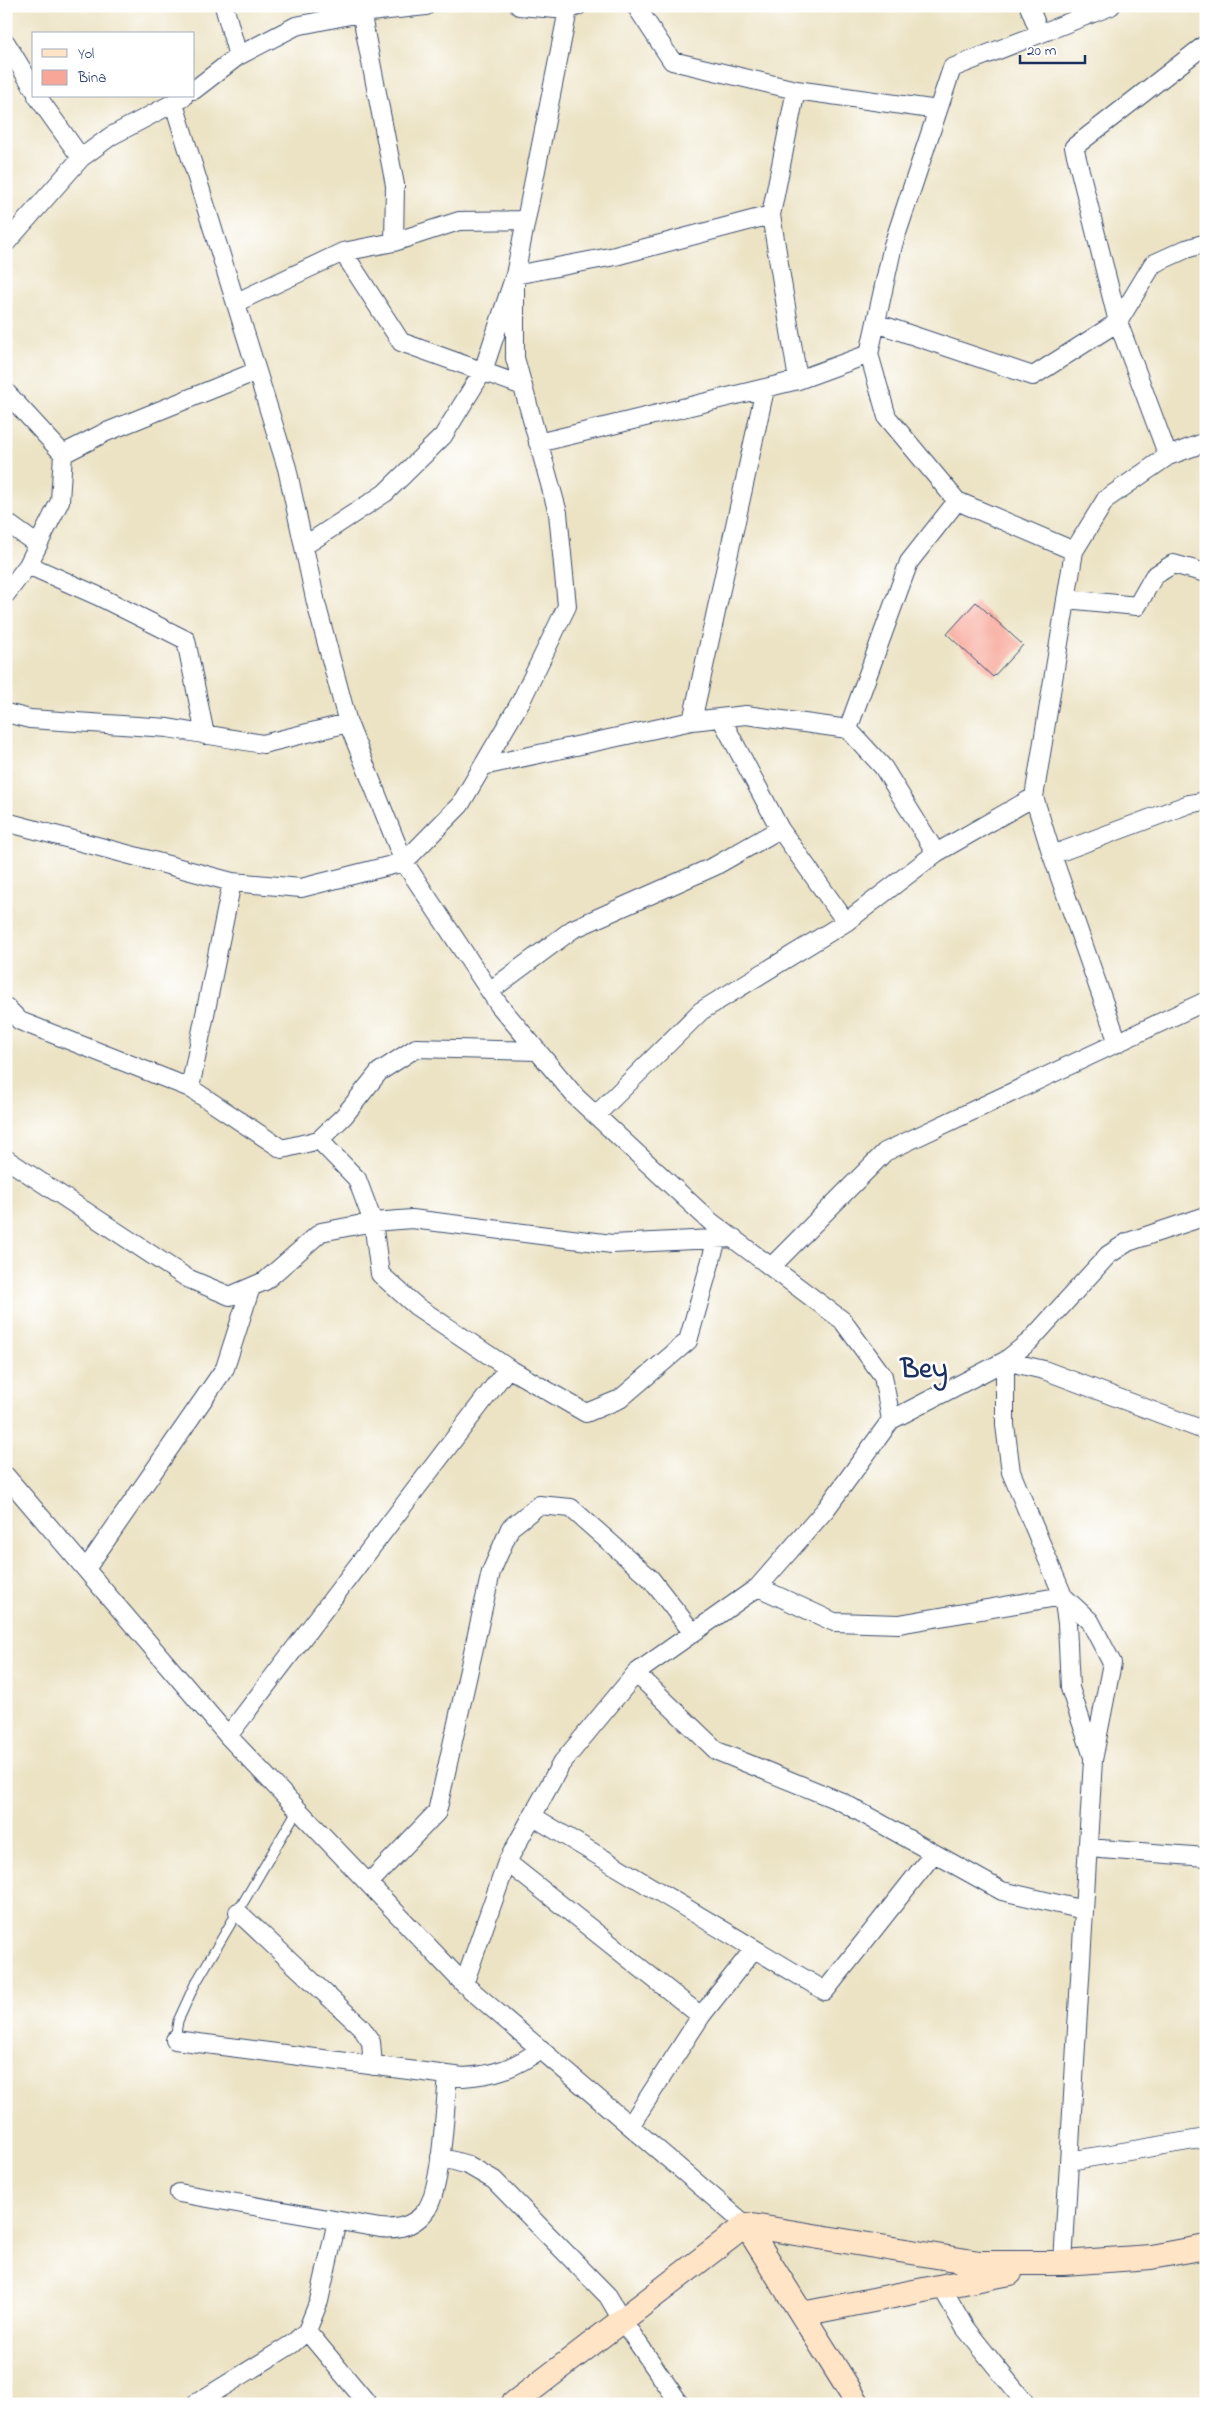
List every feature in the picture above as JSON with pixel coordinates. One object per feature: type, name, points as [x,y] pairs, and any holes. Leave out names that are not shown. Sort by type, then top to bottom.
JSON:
[{"type":"street","points":[[224,6],[238,56]]},
{"type":"street","points":[[195,89],[238,56],[296,26],[360,10],[426,6]]},
{"type":"street","points":[[304,546],[385,493],[443,436],[483,371],[515,275],[573,8],[519,6]]},
{"type":"street","points":[[636,6],[672,61],[796,90],[938,110]]},
{"type":"street","points":[[1029,6],[1040,34]]},
{"type":"street","points":[[1074,551],[957,501],[887,417],[869,354],[893,245],[952,68],[1110,6]]},
{"type":"street","points":[[360,10],[395,185],[394,242]]},
{"type":"street","points":[[6,42],[32,87]]},
{"type":"street","points":[[1168,456],[1118,322],[1074,147],[1206,44]]},
{"type":"street","points":[[796,90],[771,215],[798,380]]},
{"type":"street","points":[[38,98],[81,158]]},
{"type":"street","points":[[6,243],[81,158],[111,136],[180,100],[257,371],[287,468],[316,603],[348,723],[404,862],[499,1005],[576,1097],[711,1222],[726,1239],[771,1266],[842,1320],[884,1376],[891,1420]]},
{"type":"street","points":[[515,275],[615,256],[771,215]]},
{"type":"street","points":[[237,302],[343,252],[394,242],[459,221],[526,220]]},
{"type":"street","points":[[876,323],[1033,376],[1118,322],[1152,264],[1186,249],[1206,243]]},
{"type":"street","points":[[343,252],[401,342],[523,386]]},
{"type":"street","points":[[6,822],[232,882],[301,888],[404,862],[460,805],[521,701],[567,606],[558,513],[515,358],[515,275]]},
{"type":"street","points":[[538,443],[765,389],[798,380],[869,354]]},
{"type":"street","points":[[63,454],[104,433],[257,371]]},
{"type":"street","points":[[692,721],[765,389]]},
{"type":"street","points":[[6,392],[63,454],[60,501],[28,565],[6,594]]},
{"type":"street","points":[[1118,1043],[1052,855],[1034,797],[1074,551],[1106,499],[1168,456],[1206,442]]},
{"type":"street","points":[[848,729],[909,562],[957,501]]},
{"type":"street","points":[[6,522],[38,545]]},
{"type":"street","points":[[1066,599],[1137,606],[1154,576],[1173,564],[1206,573]]},
{"type":"street","points":[[28,565],[98,596],[186,640],[205,735]]},
{"type":"street","points":[[6,713],[30,719],[168,728],[263,744],[348,723]]},
{"type":"street","points":[[483,766],[692,721],[746,715],[848,729],[883,767],[936,853]]},
{"type":"street","points":[[722,718],[780,829],[846,922]]},
{"type":"street","points":[[596,1115],[701,1011],[846,922],[936,853],[1034,797]]},
{"type":"street","points":[[1052,855],[1189,804],[1206,801]]},
{"type":"street","points":[[490,990],[573,929],[715,866],[780,829]]},
{"type":"street","points":[[190,1088],[232,882]]},
{"type":"street","points":[[771,1266],[886,1152],[1206,1001]]},
{"type":"street","points":[[6,1007],[20,1021],[190,1088],[282,1149],[319,1140],[344,1116],[378,1072],[416,1048],[538,1051]]},
{"type":"street","points":[[319,1140],[357,1179],[373,1222],[380,1274],[416,1306],[508,1368],[586,1413],[620,1399],[688,1341],[726,1239]]},
{"type":"street","points":[[6,1159],[187,1278],[230,1296],[264,1281],[321,1232],[373,1222],[412,1219],[612,1244],[726,1239]]},
{"type":"street","points":[[464,1984],[507,1862],[532,1816],[561,1764],[636,1673],[758,1586],[826,1509],[891,1420],[1005,1361],[1037,1334],[1108,1255],[1128,1242],[1147,1234],[1206,1216]]},
{"type":"street","points":[[86,1570],[225,1368],[251,1287]]},
{"type":"street","points":[[1005,1361],[1044,1370],[1206,1432]]},
{"type":"street","points":[[1005,1361],[1005,1424],[1012,1472],[1062,1596],[1068,1623],[1070,1688],[1094,1760]]},
{"type":"street","points":[[228,1736],[508,1368]]},
{"type":"street","points":[[6,1476],[228,1736],[464,1984],[746,2225],[858,2404]]},
{"type":"street","points":[[369,1883],[437,1812],[491,1572],[510,1528],[538,1505],[570,1508],[650,1578],[693,1633]]},
{"type":"street","points":[[758,1586],[834,1622],[899,1624],[1062,1596]]},
{"type":"street","points":[[1062,1596],[1090,1621],[1112,1663],[1094,1760],[1063,2263]]},
{"type":"street","points":[[636,1673],[717,1751],[842,1802],[1002,1892],[1084,1910]]},
{"type":"street","points":[[532,1816],[753,1950],[825,1991],[934,1854]]},
{"type":"street","points":[[1088,1848],[1206,1857]]},
{"type":"street","points":[[507,1862],[701,2016]]},
{"type":"street","points":[[238,1912],[361,2026],[371,2042],[373,2066]]},
{"type":"street","points":[[630,2126],[701,2016],[753,1950]]},
{"type":"street","points":[[175,2040],[448,2076],[478,2076],[507,2070],[520,2064],[541,2049]]},
{"type":"street","points":[[179,2193],[391,2229],[413,2222],[421,2216],[431,2201],[440,2157],[448,2076]]},
{"type":"street","points":[[1069,2161],[1206,2138]]},
{"type":"street","points":[[440,2157],[468,2165],[494,2180],[608,2296],[622,2320],[680,2404]]},
{"type":"street","points":[[196,2404],[292,2344],[307,2330],[319,2301],[337,2221]]},
{"type":"street","points":[[513,2404],[746,2225],[979,2263],[1063,2263],[1151,2257],[1206,2247]]},
{"type":"street","points":[[802,2314],[1063,2263]]},
{"type":"street","points":[[941,2286],[965,2328],[1026,2404]]},
{"type":"street","points":[[307,2330],[368,2404]]},
{"type":"lane","points":[[175,2040],[178,2021],[194,1986],[298,1809]]},
{"type":"building","points":[[976,602],[1023,645],[993,677],[947,634]]},
{"type":"district","name":"Bey","points":[[924,1367]]}]
